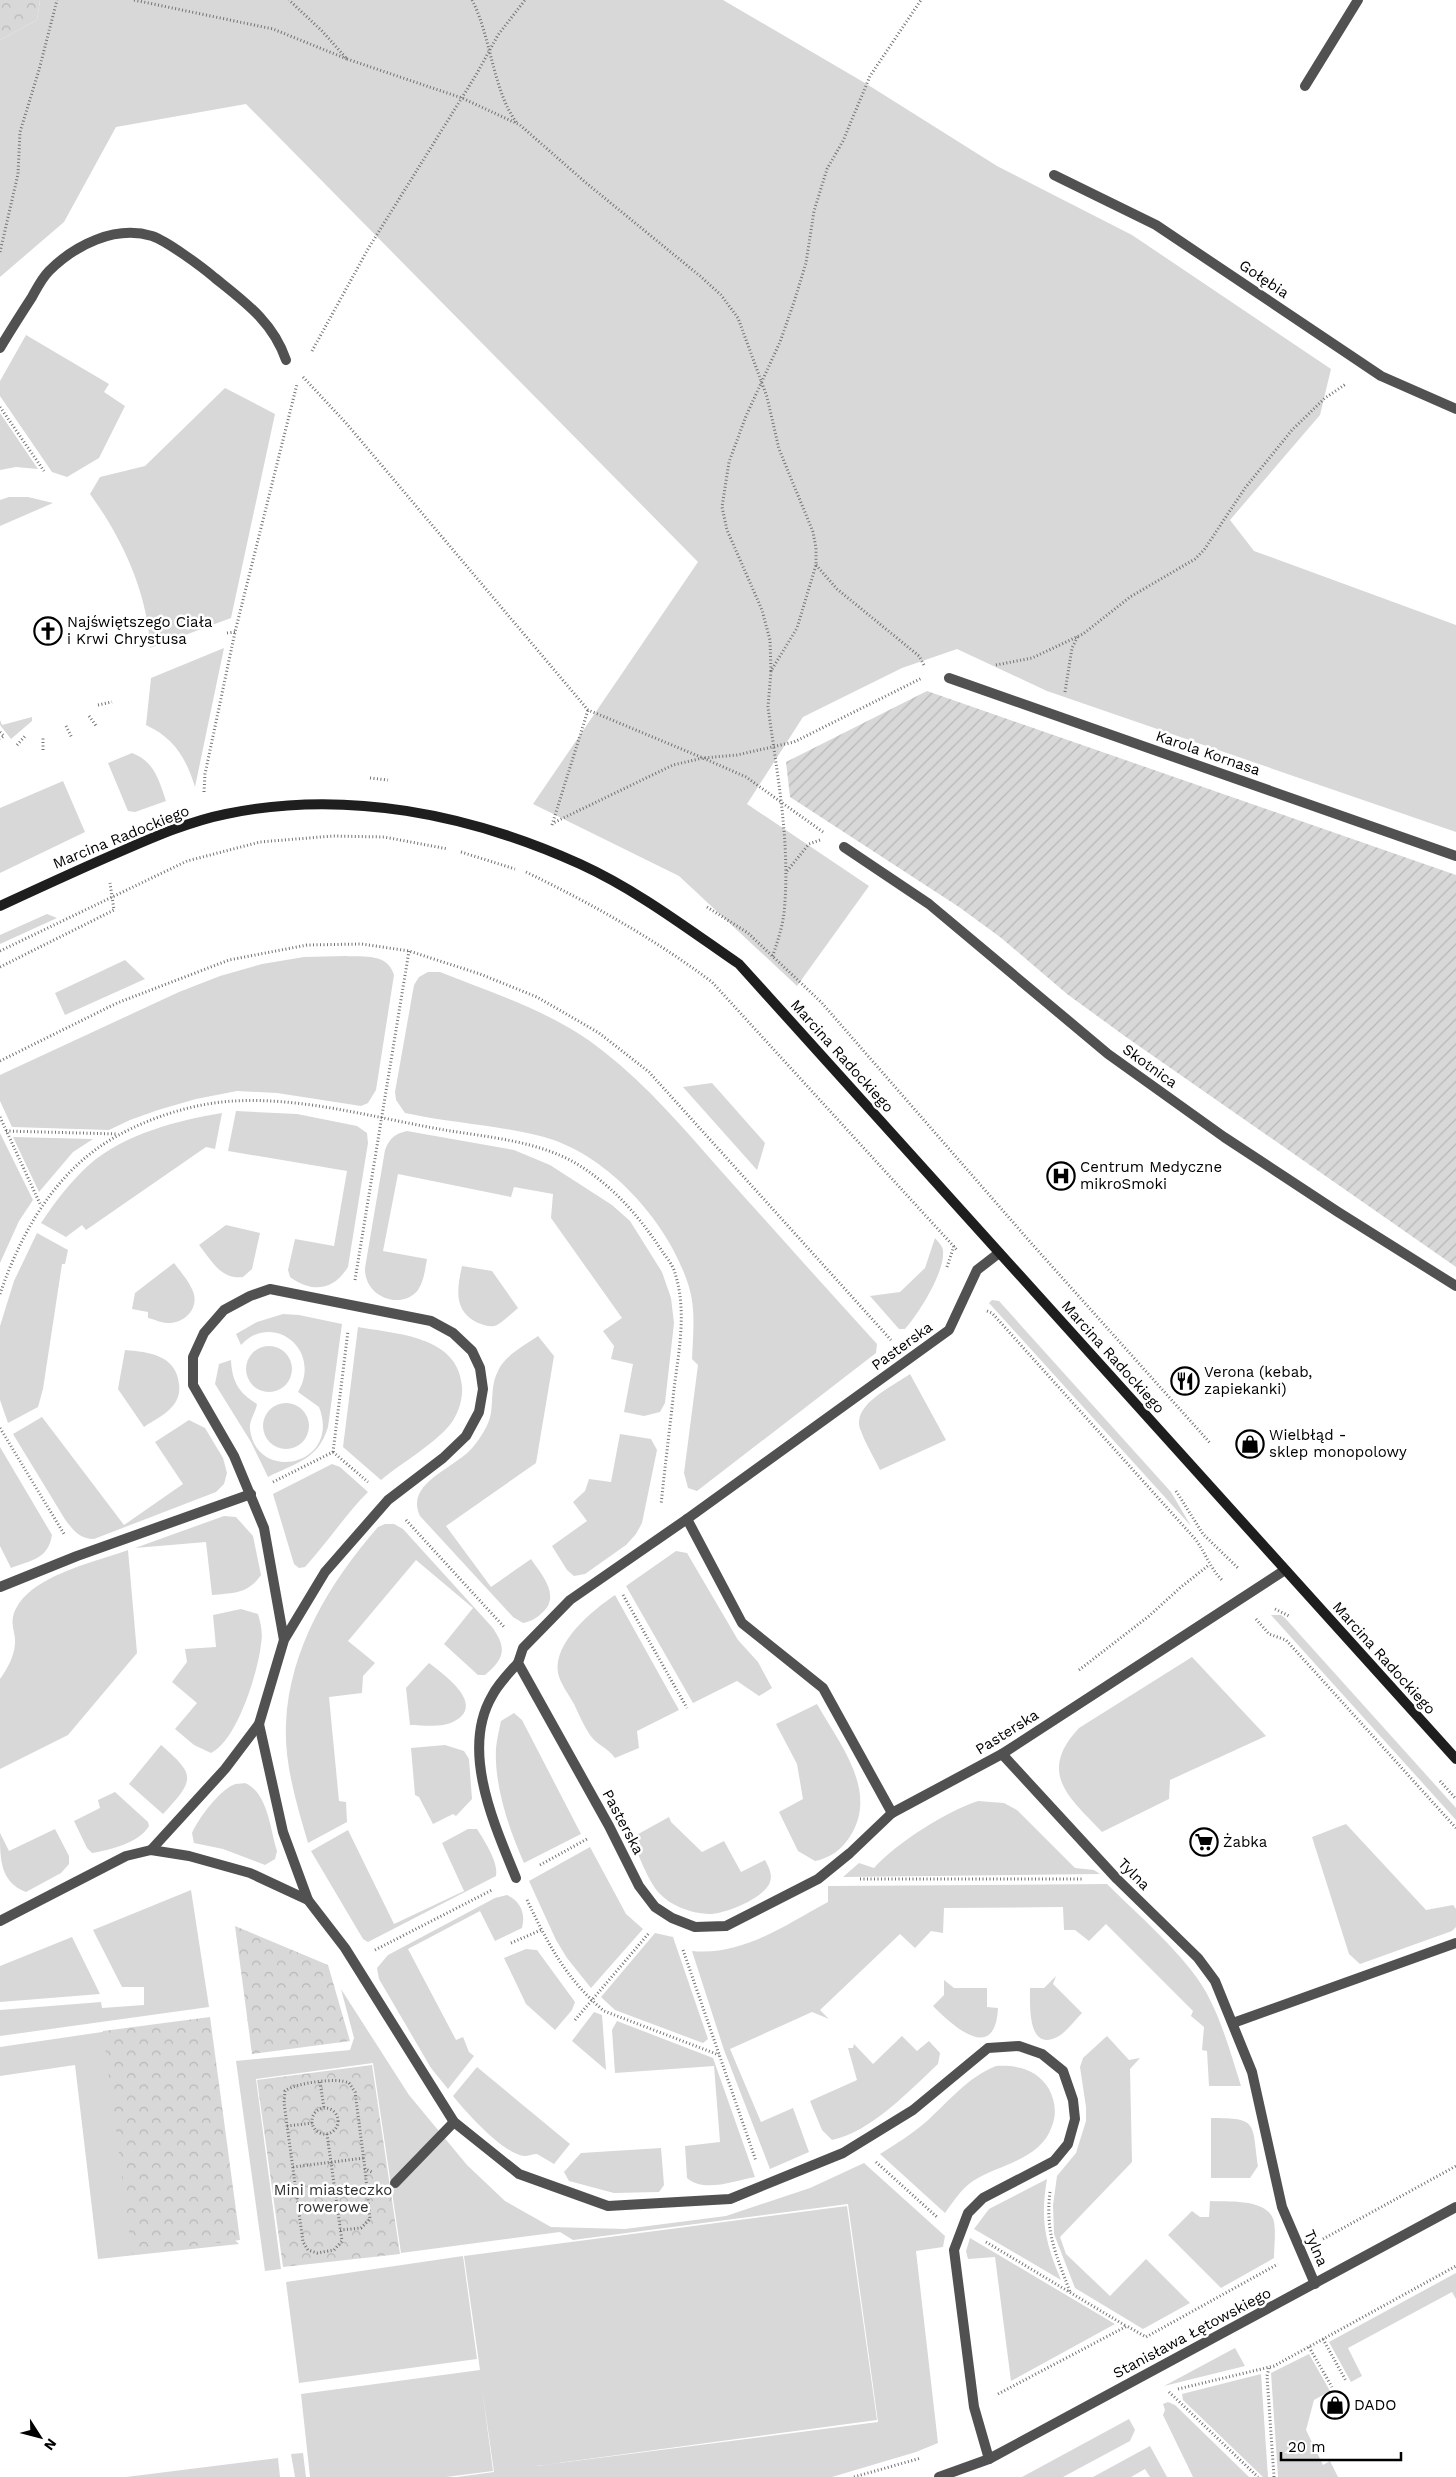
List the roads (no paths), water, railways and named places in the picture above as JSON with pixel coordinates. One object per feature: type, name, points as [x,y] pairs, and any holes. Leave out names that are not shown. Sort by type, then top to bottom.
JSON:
[{"type":"street","points":[[1305,86],[1358,0]]},
{"type":"street","name":"Gołębia","points":[[1054,175],[1156,225],[1381,376],[1456,408]]},
{"type":"street","points":[[0,348],[48,272],[64,258],[94,240],[123,232],[136,232],[154,237],[207,271],[254,308],[274,334],[286,360]]},
{"type":"street","name":"Karola Kornasa","points":[[949,678],[1456,856]]},
{"type":"street","name":"Marcina Radockiego","points":[[0,906],[161,834],[224,814],[287,804],[378,807],[417,812],[459,821],[544,849],[582,865],[653,904],[739,964],[1456,1759]]},
{"type":"street","name":"Skotnica","points":[[844,847],[929,904],[1108,1054],[1208,1126],[1338,1212],[1456,1286]]},
{"type":"street","name":"Pasterska","points":[[999,1253],[976,1270],[949,1330],[657,1541],[570,1600],[523,1648],[518,1663],[609,1826],[639,1886],[655,1907],[669,1916],[696,1927],[726,1926],[818,1879],[850,1854],[892,1813],[1002,1754],[1285,1570]]},
{"type":"street","points":[[151,1850],[225,1769],[259,1724],[284,1640],[325,1572],[388,1500],[443,1458],[466,1436],[479,1412],[483,1389],[480,1368],[472,1351],[453,1333],[431,1321],[270,1290],[250,1296],[224,1310],[204,1333],[193,1357],[192,1385],[234,1456],[264,1528],[284,1640]]},
{"type":"street","points":[[0,1587],[77,1556],[251,1494]]},
{"type":"street","points":[[687,1519],[742,1624],[823,1688],[892,1813]]},
{"type":"street","points":[[516,1878],[488,1808],[480,1763],[480,1740],[484,1713],[492,1695],[518,1663]]},
{"type":"street","points":[[259,1724],[283,1832],[308,1900],[353,1961],[454,2122],[519,2174],[608,2206],[730,2199],[843,2153],[914,2110],[988,2048],[1019,2046],[1042,2054],[1062,2071],[1074,2100],[1075,2120],[1068,2144],[1054,2161],[984,2198],[968,2213],[954,2250],[974,2407],[989,2459]]},
{"type":"street","name":"Tylna","points":[[1002,1754],[1117,1879],[1198,1958],[1215,1981],[1252,2072],[1282,2207],[1315,2284]]},
{"type":"street","points":[[0,1921],[126,1856],[151,1850],[189,1856],[250,1873],[308,1900]]},
{"type":"street","points":[[1233,2023],[1456,1944]]},
{"type":"street","points":[[395,2183],[454,2122]]},
{"type":"street","name":"Stanisława Łętowskiego","points":[[939,2477],[989,2459],[1456,2207]]},
{"type":"place","name":"Najświętszego Ciała i Krwi Chrystusa","points":[[48,631]]},
{"type":"place","name":"Centrum Medyczne mikroSmoki","points":[[1061,1176]]},
{"type":"place","name":"Verona (kebab, zapiekanki)","points":[[1185,1381]]},
{"type":"place","name":"Wielbłąd - sklep monopolowy","points":[[1250,1444]]},
{"type":"place","name":"Żabka","points":[[1204,1842]]},
{"type":"place","name":"DADO","points":[[1335,2405]]},
{"type":"park label","name":"Mini miasteczko rowerowe","points":[[333,2198]]}]
